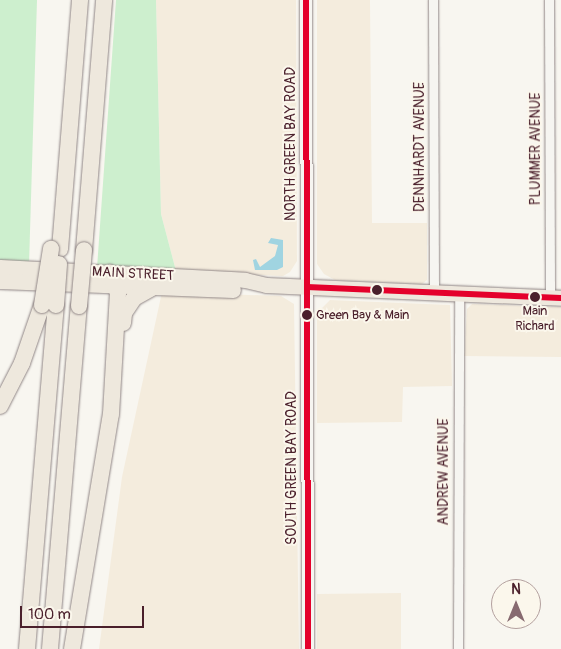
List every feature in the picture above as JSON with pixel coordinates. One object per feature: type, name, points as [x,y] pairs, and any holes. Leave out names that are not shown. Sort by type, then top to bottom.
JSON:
[{"type":"highway","points":[[27,649],[49,305],[73,103],[80,0]]},
{"type":"highway","points":[[50,649],[104,0]]},
{"type":"highway","points":[[72,649],[111,414],[114,279]]},
{"type":"highway","points":[[111,414],[117,401],[124,313],[134,298],[154,287]]},
{"type":"highway","points":[[0,406],[49,305]]},
{"type":"main road","name":"NORTH GREEN BAY ROAD","points":[[306,0],[307,287]]},
{"type":"main road","name":"MAIN STREET","points":[[0,268],[114,279],[154,287],[245,290],[266,285]]},
{"type":"main road","name":"MAIN STREET","points":[[0,281],[114,279],[245,280],[266,285],[555,298]]},
{"type":"main road","name":"SOUTH GREEN BAY ROAD","points":[[307,287],[308,649]]},
{"type":"street","name":"DENNHARDT AVENUE","points":[[433,0],[434,293]]},
{"type":"street","name":"PLUMMER AVENUE","points":[[549,0],[555,298]]},
{"type":"street","name":"ANDREW AVENUE","points":[[458,649],[459,294]]},
{"type":"shaded area","points":[[156,0],[296,0],[297,261],[290,272],[283,276],[176,271],[161,214]]},
{"type":"shaded area","points":[[317,0],[370,0],[372,223],[427,223],[427,280],[422,284],[335,280],[324,274],[317,264]]},
{"type":"shaded area","points":[[162,292],[281,296],[294,304],[299,649],[99,649],[122,477]]},
{"type":"shaded area","points":[[330,300],[450,305],[452,386],[403,387],[402,422],[317,423],[317,313]]},
{"type":"shaded area","points":[[472,304],[561,307],[561,357],[464,356],[467,309]]},
{"type":"shaded area","points":[[401,593],[401,649],[317,649],[317,594]]},
{"type":"green space","points":[[0,0],[37,0],[29,265],[0,264]]},
{"type":"green space","points":[[116,0],[156,0],[161,214],[176,271],[97,268]]},
{"type":"water","points":[[271,238],[283,240],[283,267],[277,270],[255,270],[253,260],[256,259],[260,267],[275,256],[278,245],[268,243]]},
{"type":"transit line","points":[[306,0],[308,649]]},
{"type":"transit line","points":[[307,287],[561,298]]},
{"type":"place","name":"Main Richard","points":[[535,297]]},
{"type":"place","name":"Green Bay & Main","points":[[307,315]]}]
